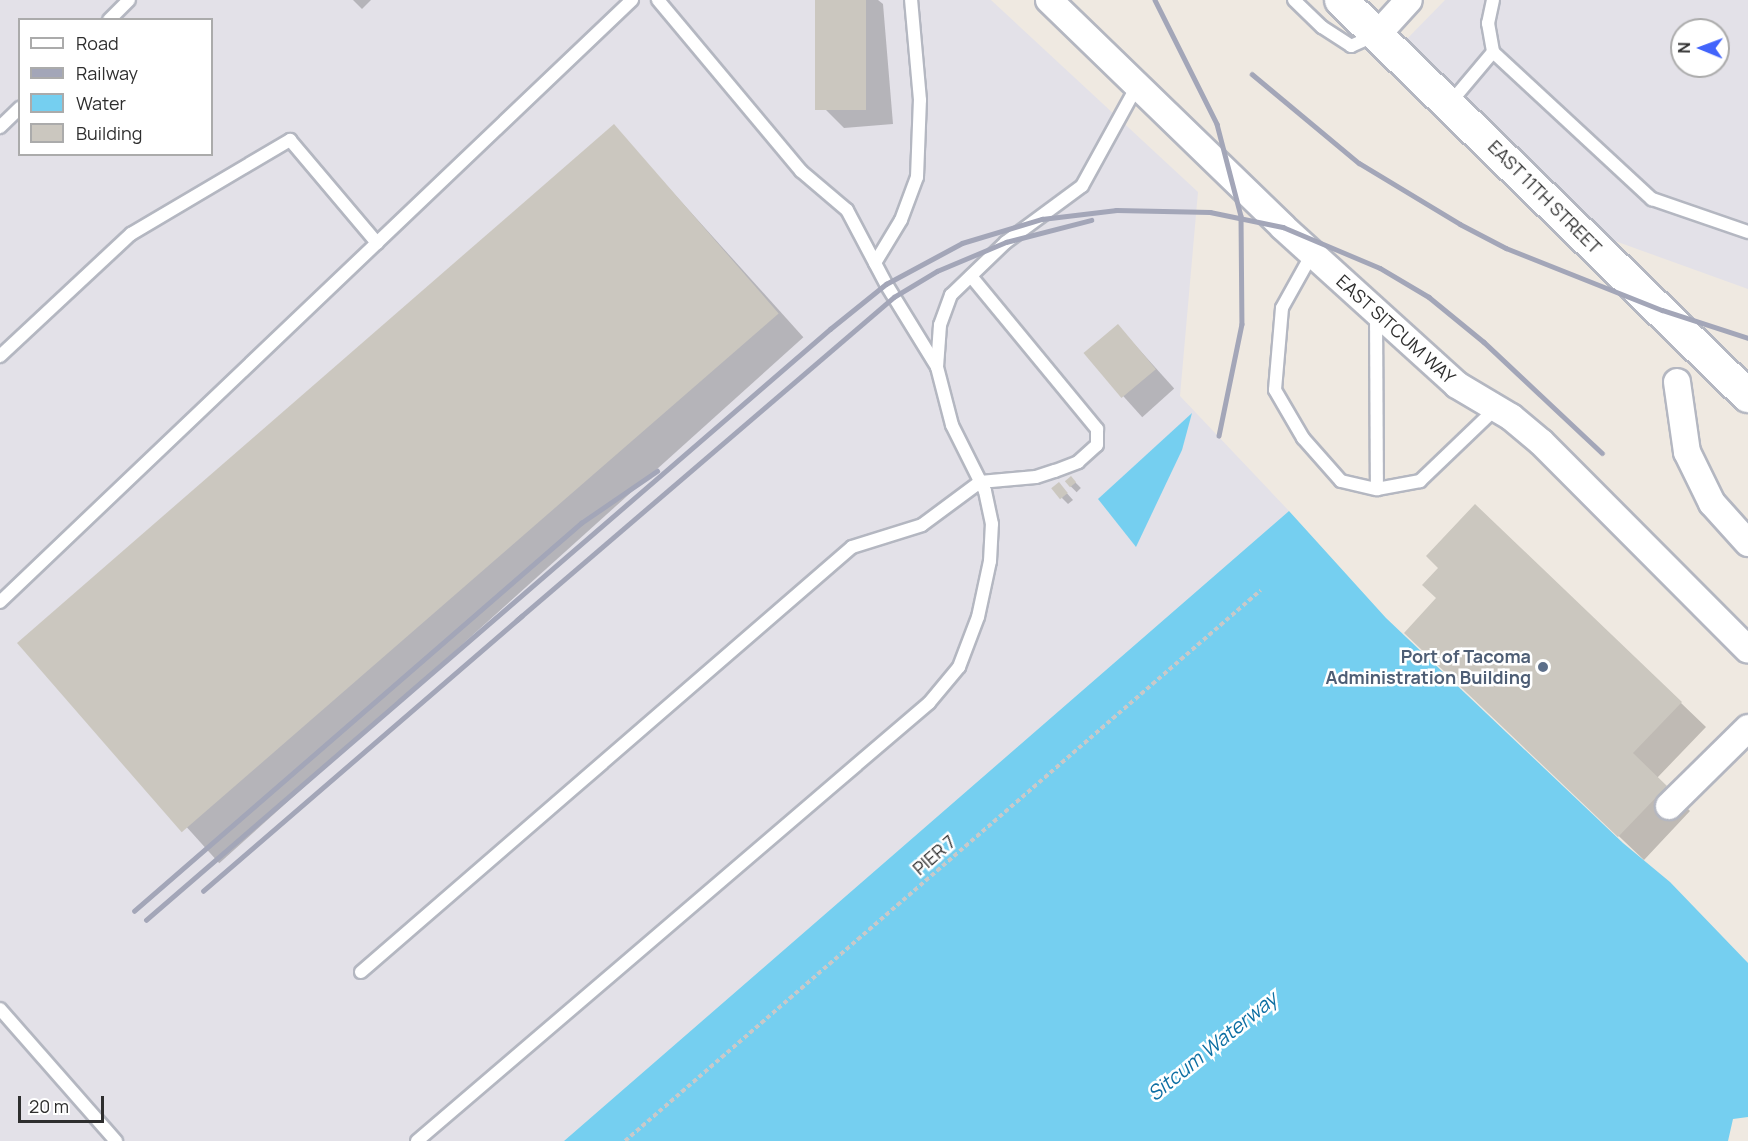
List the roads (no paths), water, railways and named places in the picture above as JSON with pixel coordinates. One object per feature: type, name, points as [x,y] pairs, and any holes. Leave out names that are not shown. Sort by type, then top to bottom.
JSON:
[{"type":"street","name":"EAST SITCUM WAY","points":[[1049,0],[1312,254],[1457,385],[1494,410],[1510,417],[1541,442],[1748,650]]},
{"type":"street","name":"EAST 11TH STREET","points":[[1341,0],[1450,103],[1748,396]]},
{"type":"street","points":[[1377,34],[1409,0]]},
{"type":"street","points":[[1677,382],[1687,452],[1712,503],[1748,543]]},
{"type":"street","points":[[1669,806],[1748,728]]},
{"type":"lane","points":[[111,18],[129,0]]},
{"type":"lane","points":[[0,602],[632,0]]},
{"type":"lane","points":[[417,1141],[929,703],[959,667],[978,617],[990,561],[992,524],[980,482],[952,425],[937,367],[875,263],[847,210],[801,171],[658,0]]},
{"type":"lane","points":[[875,263],[901,220],[917,177],[920,99],[911,0]]},
{"type":"lane","points":[[1294,0],[1322,27],[1351,46],[1377,34]]},
{"type":"lane","points":[[1493,0],[1488,23],[1493,52],[1652,199],[1748,232]]},
{"type":"lane","points":[[1450,103],[1493,52]]},
{"type":"lane","points":[[937,367],[940,325],[951,295],[1006,242],[1082,186],[1138,84]]},
{"type":"lane","points":[[0,127],[18,110]]},
{"type":"lane","points":[[0,357],[131,234],[290,140],[377,243]]},
{"type":"lane","points":[[1312,254],[1282,308],[1275,390],[1303,438],[1341,482],[1377,489],[1420,481],[1494,410]]},
{"type":"lane","points":[[361,972],[852,548],[922,525],[980,482],[1036,477],[1078,462],[1097,445],[1096,429],[971,276]]},
{"type":"lane","points":[[1376,311],[1377,489]]},
{"type":"lane","points":[[0,1009],[116,1141]]},
{"type":"water","points":[[1192,413],[1182,450],[1136,547],[1098,499]]},
{"type":"water","name":"Sitcum Waterway","points":[[1289,511],[1386,618],[1623,843],[1670,882],[1748,963],[1748,1117],[1733,1119],[1728,1141],[564,1141]]},
{"type":"railway","points":[[1155,0],[1217,124],[1241,216],[1242,324],[1219,436]]},
{"type":"railway","points":[[1252,74],[1359,163],[1460,224],[1506,248],[1662,310],[1748,338]]},
{"type":"railway","points":[[146,920],[830,329],[886,284],[962,243],[1042,219],[1116,210],[1210,212],[1283,227],[1380,268],[1429,297],[1484,342],[1602,453]]},
{"type":"railway","points":[[517,620],[894,297],[937,271],[1006,242],[1091,220]]},
{"type":"railway","points":[[134,911],[581,523],[657,471]]},
{"type":"railway","points":[[203,891],[522,616]]},
{"type":"place","name":"Port of Tacoma Administration Building","points":[[1543,667]]}]
